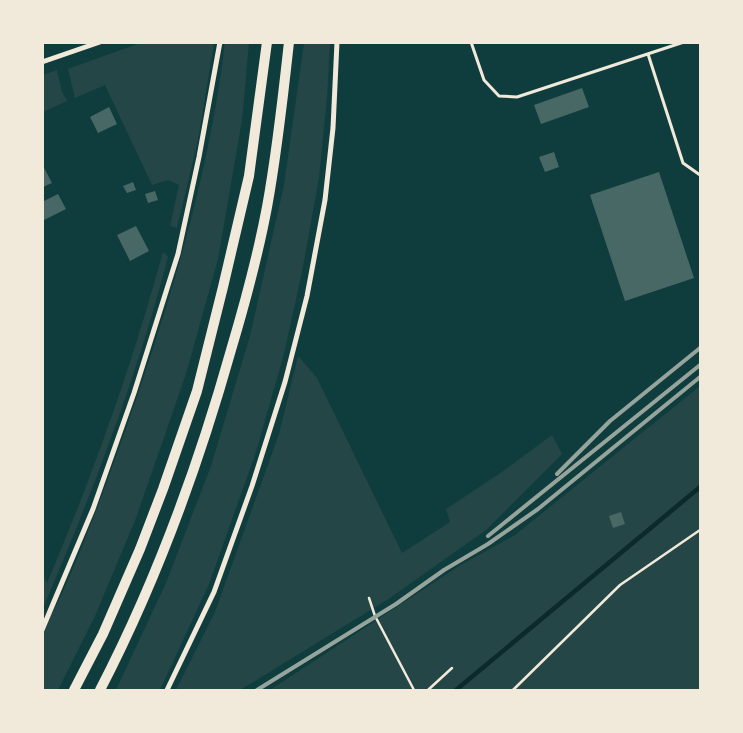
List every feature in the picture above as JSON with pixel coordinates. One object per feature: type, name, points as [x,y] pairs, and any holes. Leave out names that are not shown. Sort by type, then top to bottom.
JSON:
[{"type":"main road","points":[[74,690],[103,634],[140,549],[197,391],[249,176],[267,42]]},
{"type":"main road","points":[[100,690],[122,648],[167,544],[213,414],[242,312],[267,207],[289,42]]},
{"type":"street","points":[[42,62],[100,42]]},
{"type":"street","points":[[42,630],[92,509],[131,402],[178,254],[201,147],[220,42]]},
{"type":"street","points":[[167,690],[214,592],[249,494],[285,382],[308,296],[324,200],[333,128],[337,42]]},
{"type":"lane","points":[[472,42],[484,80],[498,96],[517,97],[684,42]]},
{"type":"lane","points":[[648,54],[683,163],[700,176]]},
{"type":"path","points":[[513,690],[620,585],[700,530]]},
{"type":"path","points":[[368,598],[375,616],[414,690]]},
{"type":"path","points":[[428,690],[452,668]]},
{"type":"shaded area","points":[[225,42],[249,43],[242,120],[218,259],[186,374],[136,518],[95,616],[58,690],[43,690],[41,651],[43,633],[75,564],[105,487],[143,379],[178,268],[206,156]]},
{"type":"shaded area","points":[[140,43],[214,43],[198,140],[177,228],[170,226],[179,185],[168,180],[152,185],[105,85],[75,98],[68,69]]},
{"type":"shaded area","points":[[304,43],[330,43],[319,178],[302,272],[284,354],[255,455],[209,584],[160,690],[116,690],[166,583],[211,466],[250,336],[284,185]]},
{"type":"shaded area","points":[[57,70],[62,92],[67,101],[43,112],[43,75]]},
{"type":"shaded area","points":[[163,252],[168,257],[128,391],[79,522],[43,608],[43,575],[47,583],[96,461],[125,378]]},
{"type":"shaded area","points":[[298,356],[317,378],[402,553],[450,522],[446,509],[499,474],[552,435],[562,454],[486,530],[390,598],[240,690],[176,690],[215,612],[279,434]]},
{"type":"shaded area","points":[[700,386],[700,690],[270,690],[459,566],[515,535]]},
{"type":"building","points":[[582,88],[589,107],[541,124],[534,105]]},
{"type":"building","points":[[109,107],[117,124],[98,133],[90,117]]},
{"type":"building","points":[[554,152],[559,167],[545,172],[539,157]]},
{"type":"building","points":[[42,164],[52,183],[43,187],[42,186]]},
{"type":"building","points":[[659,172],[694,278],[625,301],[590,195]]},
{"type":"building","points":[[133,182],[136,190],[127,193],[123,186]]},
{"type":"building","points":[[155,191],[158,200],[148,203],[145,194]]},
{"type":"building","points":[[58,194],[66,209],[44,220],[42,202]]},
{"type":"building","points":[[136,226],[149,251],[130,261],[117,235]]},
{"type":"building","points":[[621,512],[625,524],[613,528],[609,516]]},
{"type":"waterway","points":[[456,690],[700,487]]},
{"type":"railway","points":[[557,474],[610,421],[700,348]]},
{"type":"railway","points":[[488,536],[700,365]]},
{"type":"railway","points":[[257,690],[396,604],[444,570],[488,544],[538,509],[700,377]]}]
